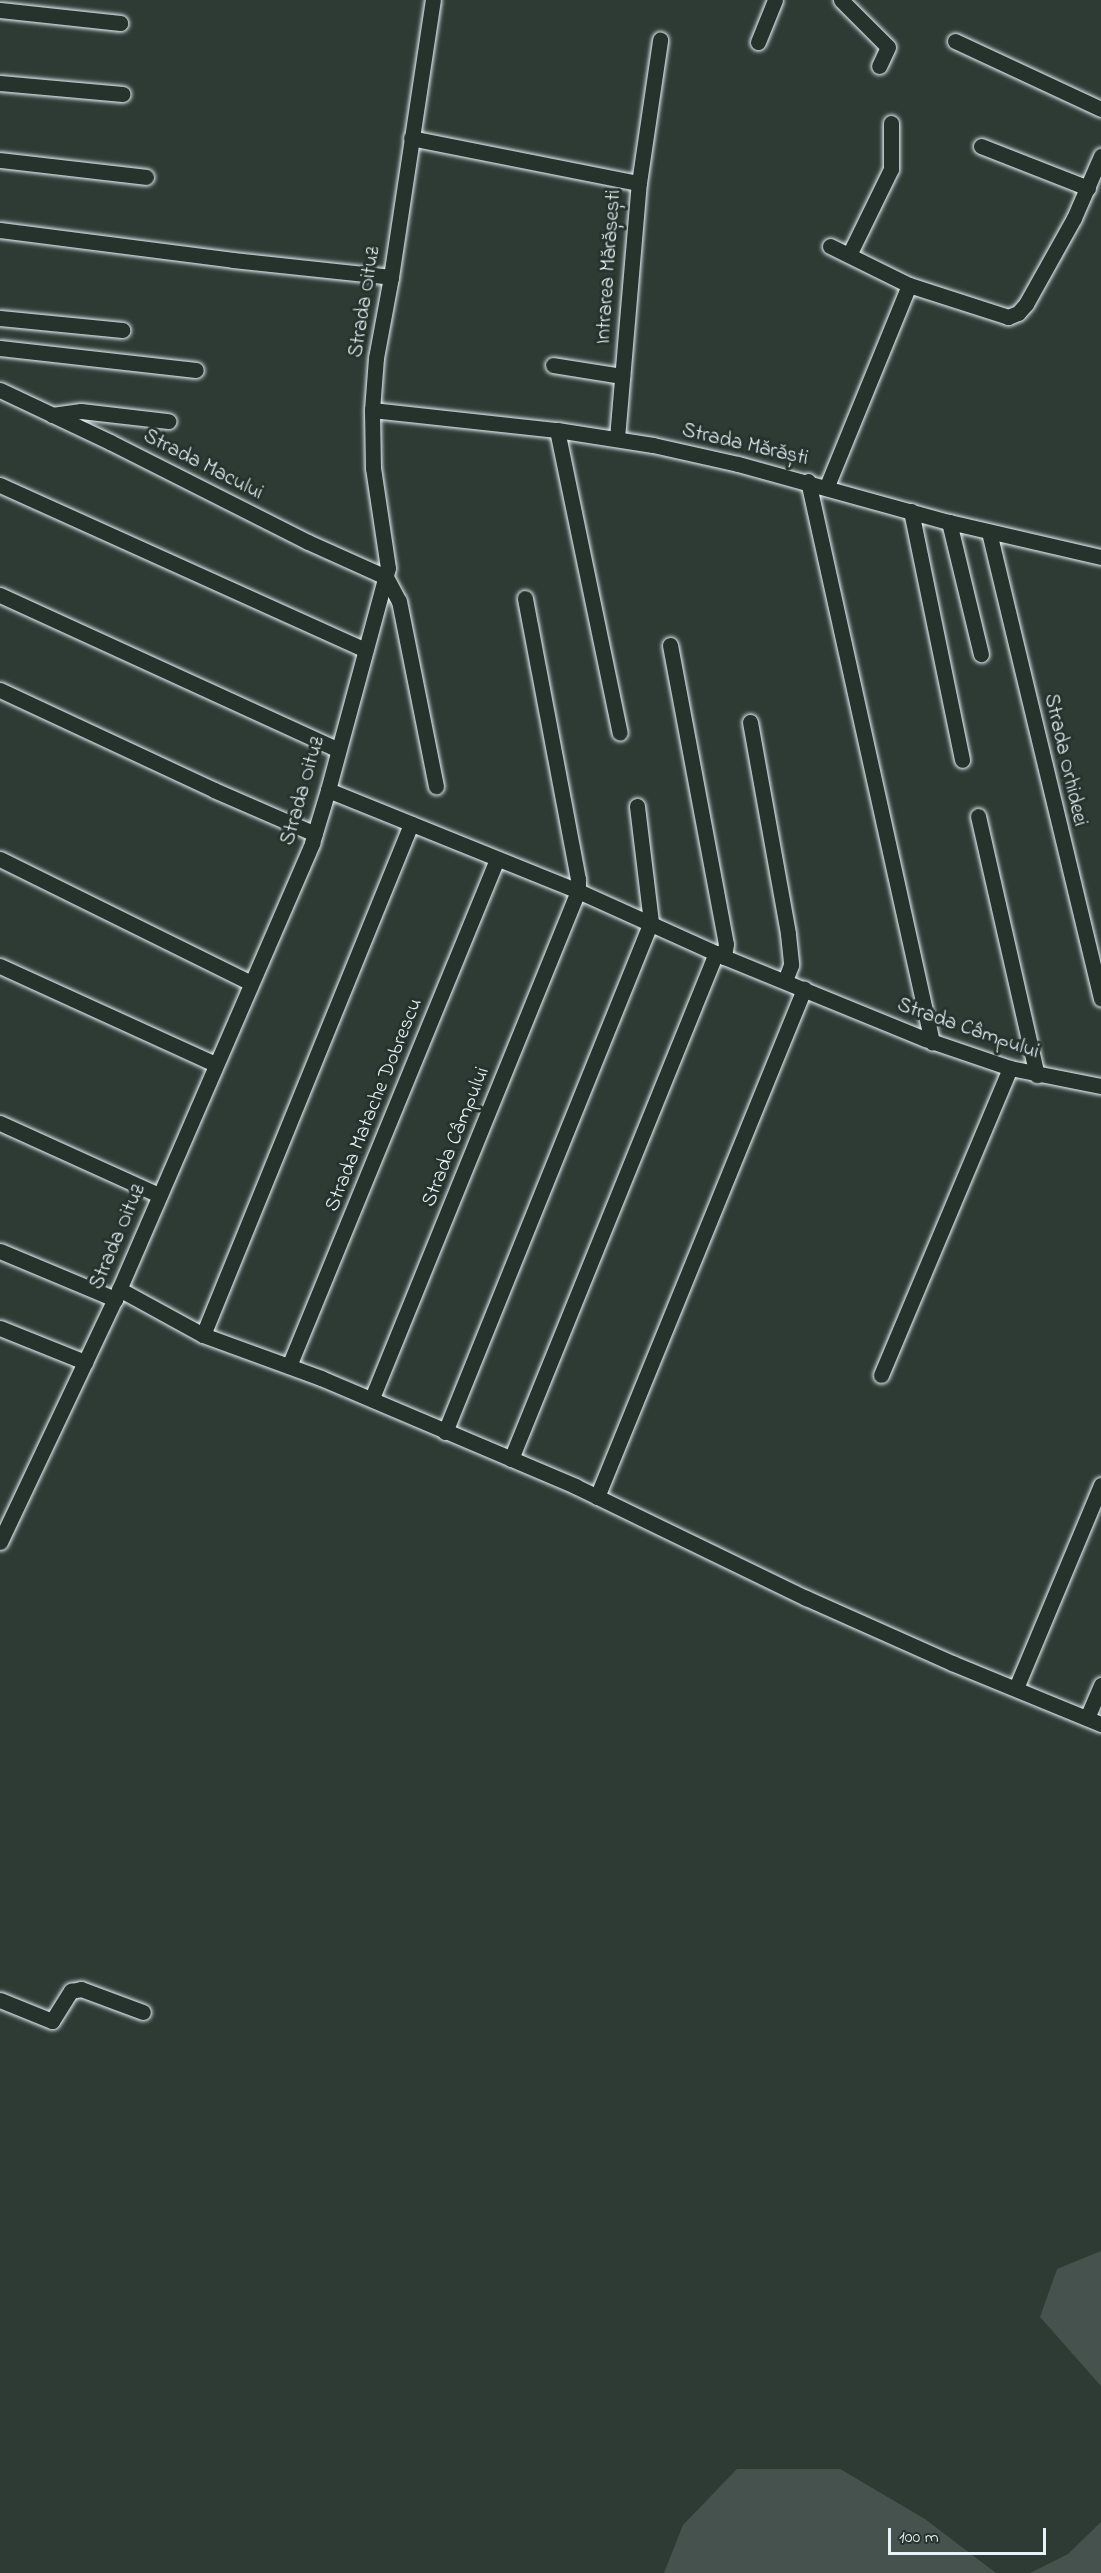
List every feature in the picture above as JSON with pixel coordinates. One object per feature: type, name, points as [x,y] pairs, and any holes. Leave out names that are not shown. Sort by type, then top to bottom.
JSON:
[{"type":"street","name":"Strada Oituz","points":[[0,1542],[117,1294],[315,834],[328,790],[337,749],[386,577],[388,557],[370,442],[376,358],[391,276],[433,0]]},
{"type":"street","points":[[758,42],[775,0]]},
{"type":"street","points":[[841,0],[888,47],[879,66]]},
{"type":"street","points":[[0,10],[120,22]]},
{"type":"street","points":[[639,183],[660,40]]},
{"type":"street","points":[[954,41],[1101,109]]},
{"type":"street","points":[[0,83],[123,94]]},
{"type":"street","points":[[849,255],[891,169],[891,123]]},
{"type":"street","name":"Intrarea Mărășești","points":[[411,138],[639,183],[617,438]]},
{"type":"street","points":[[981,146],[1088,188]]},
{"type":"street","points":[[830,246],[909,285],[1002,317],[1014,315],[1026,304],[1074,218],[1101,156]]},
{"type":"street","points":[[0,160],[146,177]]},
{"type":"street","points":[[0,230],[233,260],[391,276]]},
{"type":"street","points":[[827,486],[909,285]]},
{"type":"street","points":[[0,318],[122,330]]},
{"type":"street","points":[[0,348],[196,370]]},
{"type":"street","points":[[554,365],[622,376]]},
{"type":"street","name":"Strada Macului","points":[[0,390],[308,542],[386,577]]},
{"type":"street","name":"Strada Mărăști","points":[[372,410],[617,438],[808,481],[949,522],[1101,558]]},
{"type":"street","points":[[52,415],[81,411],[168,421]]},
{"type":"street","points":[[557,430],[620,733]]},
{"type":"street","points":[[808,481],[932,1042]]},
{"type":"street","points":[[0,485],[365,650]]},
{"type":"street","points":[[911,511],[962,760]]},
{"type":"street","points":[[949,522],[981,654]]},
{"type":"street","name":"Strada Orhideei","points":[[989,532],[1101,999]]},
{"type":"street","points":[[386,577],[399,601],[436,786]]},
{"type":"street","points":[[0,595],[337,749]]},
{"type":"street","points":[[525,598],[578,879],[578,891]]},
{"type":"street","points":[[511,1459],[726,944],[670,645]]},
{"type":"street","points":[[0,690],[213,790],[315,834]]},
{"type":"street","points":[[750,722],[788,934],[791,965],[785,981]]},
{"type":"street","name":"Strada Câmpului","points":[[328,790],[578,891],[720,955],[932,1042],[1010,1068],[1101,1086]]},
{"type":"street","points":[[445,1432],[651,922],[636,806]]},
{"type":"street","points":[[978,816],[1037,1075]]},
{"type":"street","points":[[203,1335],[411,824]]},
{"type":"street","points":[[0,859],[251,983]]},
{"type":"street","name":"Strada Matache Dobrescu","points":[[290,1366],[497,860]]},
{"type":"street","name":"Strada Câmpului","points":[[372,1398],[578,891]]},
{"type":"street","points":[[0,966],[215,1064]]},
{"type":"street","points":[[597,1497],[804,989]]},
{"type":"street","points":[[881,1375],[1010,1068]]},
{"type":"street","points":[[0,1123],[159,1195]]},
{"type":"street","points":[[0,1251],[117,1294],[203,1335],[372,1398],[597,1497],[817,1602],[952,1663],[1094,1721],[1101,1685]]},
{"type":"street","points":[[0,1328],[85,1362]]},
{"type":"street","points":[[1016,1688],[1101,1485]]},
{"type":"street","points":[[0,2000],[52,2021],[70,1991],[81,1989],[143,2012]]},
{"type":"shaded area","points":[[1101,2251],[1101,2386],[1040,2317],[1057,2269]]},
{"type":"shaded area","points":[[737,2469],[840,2469],[925,2519],[996,2573],[664,2573],[683,2525]]},
{"type":"shaded area","points":[[1101,2522],[1101,2573],[1030,2573],[1068,2554]]}]
